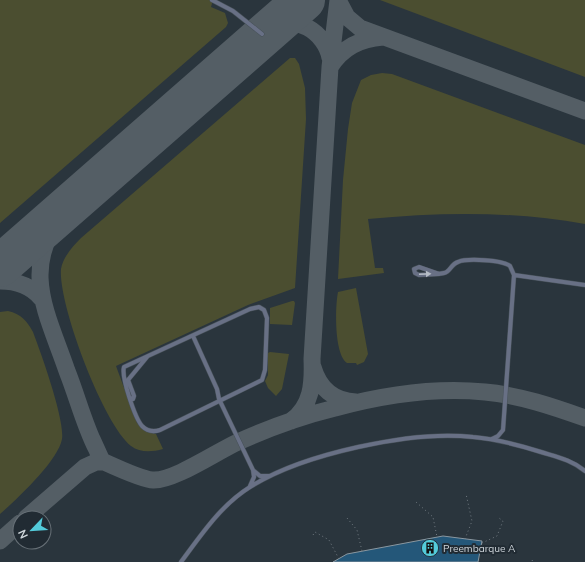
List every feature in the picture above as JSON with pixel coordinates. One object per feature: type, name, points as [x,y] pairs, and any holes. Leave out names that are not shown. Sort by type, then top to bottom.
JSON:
[{"type":"lane","points":[[212,0],[233,11],[262,34]]},
{"type":"lane","points":[[439,274],[419,267],[414,269],[415,273],[419,275],[439,274],[446,273],[454,264],[463,260],[504,262],[510,266],[514,275],[503,430],[504,438],[508,443]]},
{"type":"lane","points":[[514,275],[585,285]]},
{"type":"lane","points":[[255,307],[264,310],[267,318],[264,377],[155,431],[147,430],[141,424],[130,398],[124,377],[124,366],[193,336],[255,307]]},
{"type":"lane","points":[[193,336],[216,389],[219,400],[253,470],[254,477],[248,488]]},
{"type":"lane","points":[[130,398],[133,399],[134,396],[129,383],[129,378],[147,357]]},
{"type":"lane","points":[[490,439],[498,436],[503,430]]},
{"type":"lane","points":[[180,562],[219,514],[248,488],[272,476],[327,455],[378,443],[437,436],[490,439],[570,461],[585,471]]},
{"type":"lane","points":[[253,470],[260,476],[272,476]]},
{"type":"path","points":[[465,538],[472,520],[466,494]]},
{"type":"path","points":[[416,502],[433,517],[437,537]]},
{"type":"path","points":[[347,518],[357,530],[362,551]]},
{"type":"path","points":[[482,542],[497,536],[503,521],[499,518]]},
{"type":"path","points":[[313,535],[315,532],[329,540],[339,559]]},
{"type":"green space","points":[[0,0],[213,0],[211,7],[225,13],[228,23],[226,27],[0,223]]},
{"type":"green space","points":[[380,0],[585,0],[585,77]]},
{"type":"green space","points":[[290,58],[295,58],[299,64],[305,88],[306,119],[295,288],[248,305],[116,366],[137,423],[145,431],[156,434],[163,449],[155,451],[138,450],[131,446],[120,434],[96,390],[84,362],[74,335],[62,286],[62,265],[69,252],[81,238]]},
{"type":"green space","points":[[382,73],[392,74],[585,145],[585,224],[531,217],[477,214],[423,215],[368,219],[375,268],[383,268],[384,273],[338,279],[343,180],[352,103],[361,80],[371,75]]},
{"type":"green space","points":[[356,288],[368,354],[364,362],[357,365],[356,363],[347,363],[343,358],[336,330],[338,292]]},
{"type":"green space","points":[[292,301],[295,303],[292,325],[270,324],[270,308]]},
{"type":"green space","points":[[8,311],[23,318],[33,332],[56,402],[60,417],[62,439],[53,458],[36,479],[0,514],[0,312]]},
{"type":"green space","points":[[268,353],[289,354],[282,389],[276,396],[268,388],[265,381],[268,375]]},
{"type":"building","name":"Preembarque A","points":[[443,536],[482,541],[478,562],[333,562],[347,554]]},
{"type":"taxiway","points":[[338,0],[347,17],[360,28],[585,111]]},
{"type":"taxiway","points":[[291,421],[298,415],[307,401],[310,393],[312,377],[330,67],[338,0]]},
{"type":"taxiway","points":[[273,33],[281,26],[299,24],[308,28],[322,40],[330,58]]},
{"type":"taxiway","points":[[330,67],[346,49],[353,45],[367,40],[383,37]]},
{"type":"taxiway","points":[[66,209],[52,230],[43,250],[40,270],[41,289],[51,328],[84,420],[96,448]]},
{"type":"taxiway","points":[[0,281],[12,282],[28,287],[41,298]]},
{"type":"taxiway","points":[[313,367],[319,381],[328,392],[341,399],[356,402]]},
{"type":"taxiway","points":[[92,439],[102,461],[135,475],[153,480],[172,476],[238,442],[286,423],[353,403],[409,393],[428,391],[485,392],[523,399],[585,418]]},
{"type":"taxiway","points":[[35,510],[85,467],[96,462],[104,462]]},
{"type":"taxiway","points":[[0,541],[12,530]]},
{"type":"runway","points":[[0,266],[304,0]]},
{"type":"place","name":"Preembarque A","points":[[430,548]]}]
